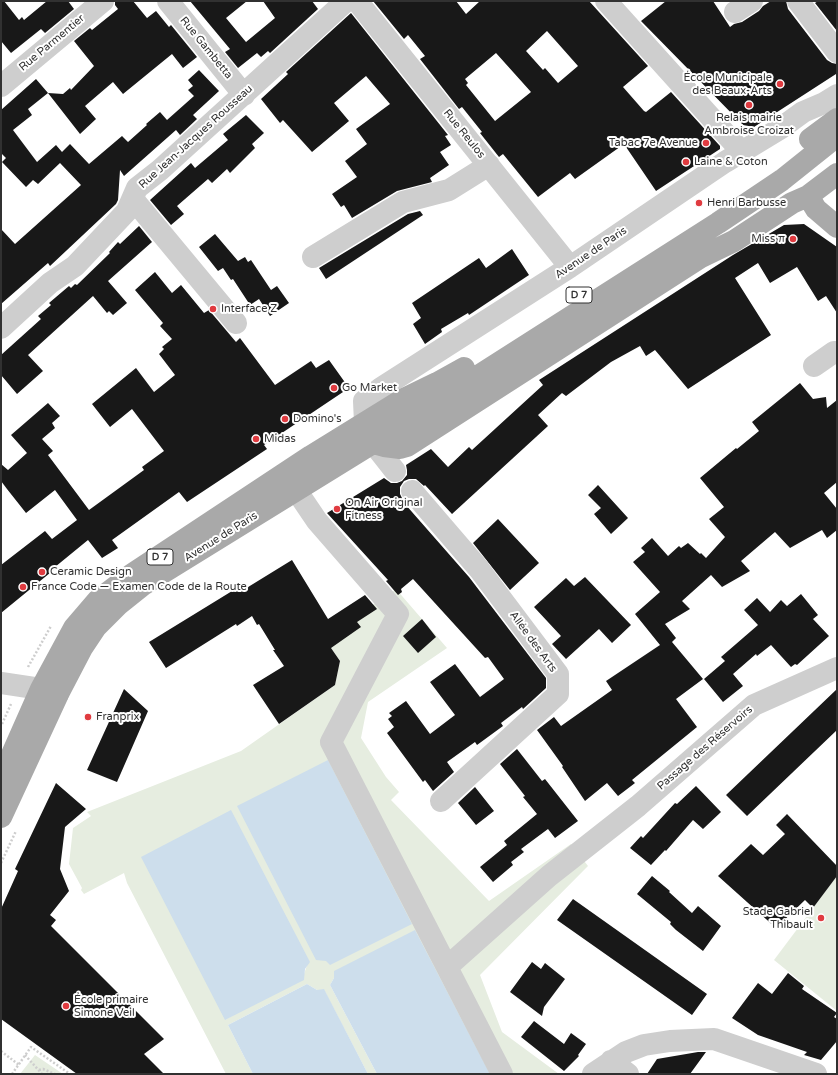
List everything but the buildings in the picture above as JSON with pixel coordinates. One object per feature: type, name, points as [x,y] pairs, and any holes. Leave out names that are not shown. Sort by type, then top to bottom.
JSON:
[{"type":"main road","name":"Avenue de Paris","points":[[49,691],[74,628],[98,600],[131,575],[311,456],[369,433],[400,401],[457,372],[710,211],[774,169],[811,138],[837,119]]},
{"type":"main road","name":"Avenue de Paris","points":[[49,691],[96,627],[118,605],[143,585],[296,490],[369,433],[753,200],[800,166],[837,136]]},
{"type":"main road","points":[[369,433],[394,448],[407,446],[701,257],[734,241],[792,203],[808,196],[837,174]]},
{"type":"main road","points":[[808,196],[816,209],[837,227]]},
{"type":"main road","name":"D 7","points":[[1,779],[49,691]]},
{"type":"main road","name":"D 7","points":[[9,823],[49,691]]},
{"type":"street","name":"Rue Parmentier","points":[[1,86],[103,1]]},
{"type":"street","name":"Rue Gambetta","points":[[168,1],[244,95]]},
{"type":"street","name":"Rue Jean-Jacques Rousseau","points":[[1,328],[50,283],[75,266],[127,211],[137,188],[160,170],[244,95],[346,1]]},
{"type":"street","name":"Rue Reulos","points":[[357,1],[570,266]]},
{"type":"street","points":[[798,1],[837,52]]},
{"type":"street","points":[[614,4],[742,152]]},
{"type":"street","name":"Avenue de Paris","points":[[369,433],[364,402],[370,396],[804,112],[824,104],[837,95]]},
{"type":"street","points":[[313,257],[403,202],[449,190],[489,165]]},
{"type":"street","points":[[133,199],[236,323]]},
{"type":"street","points":[[814,366],[834,352],[837,352]]},
{"type":"street","points":[[369,433],[395,471]]},
{"type":"street","points":[[296,490],[317,521],[398,614],[331,742],[502,1074]]},
{"type":"street","name":"Allée des Arts","points":[[412,491],[480,569],[558,674],[558,694],[441,801]]},
{"type":"street","name":"Passage des Réservoirs","points":[[447,967],[549,876],[638,806],[754,705],[837,668]]},
{"type":"street","points":[[1,683],[49,691]]},
{"type":"street","points":[[592,1074],[626,1052],[644,1045],[670,1041],[714,1039],[816,1074]]},
{"type":"street","points":[[611,1061],[628,1074]]},
{"type":"path","points":[[1,727],[11,703]]},
{"type":"path","points":[[1,863],[9,823]]},
{"type":"path","points":[[12,1074],[31,1047],[70,1074]]},
{"type":"path","points":[[1,1051],[19,1065]]},
{"type":"path","points":[[26,1055],[42,1074]]},
{"type":"path","points":[[38,1070],[43,1068],[55,1074]]},
{"type":"shaded area","points":[[396,589],[447,648],[368,702],[361,738],[386,777],[399,792],[391,800],[489,901],[571,844],[588,866],[480,975],[502,1032],[559,1074],[490,1074],[334,971],[334,978],[330,985],[377,1074],[368,1074],[324,990],[317,990],[307,984],[228,1025],[253,1074],[226,1074],[127,883],[124,873],[84,894],[81,890],[82,888],[69,864],[73,828],[91,816],[87,812],[241,751],[335,685],[340,661],[324,638]],"holes":[[[307,965],[304,974],[225,1020]]]},
{"type":"shaded area","name":"Stade Gabriel Thibault","points":[[837,876],[837,1011],[774,960]]},
{"type":"shaded area","points":[[35,1055],[63,1074],[20,1074]]},
{"type":"water","points":[[328,760],[412,924],[330,965],[326,961],[316,960],[237,806]]},
{"type":"water","points":[[231,810],[310,962],[305,969],[304,980],[225,1020],[141,857]]},
{"type":"water","points":[[415,930],[490,1074],[377,1074],[330,985],[334,978],[334,971]]},
{"type":"water","points":[[307,984],[317,990],[324,989],[368,1074],[253,1074],[228,1025]]},
{"type":"place","name":"École Municipale des Beaux-Arts","points":[[780,84]]},
{"type":"place","name":"Relais mairie Ambroise Croizat","points":[[749,105]]},
{"type":"place","name":"Tabac 7e Avenue","points":[[706,143]]},
{"type":"place","name":"Laine & Coton","points":[[686,162]]},
{"type":"place","name":"Henri Barbusse","points":[[699,203]]},
{"type":"place","name":"Miss π","points":[[793,239]]},
{"type":"place","name":"Interface Z","points":[[213,309]]},
{"type":"place","name":"Go Market","points":[[334,388]]},
{"type":"place","name":"Domino's","points":[[285,419]]},
{"type":"place","name":"Midas","points":[[256,439]]},
{"type":"place","name":"On Air Original Fitness","points":[[337,509]]},
{"type":"place","name":"Ceramic Design","points":[[42,572]]},
{"type":"place","name":"France Code — Examen Code de la Route","points":[[23,587]]},
{"type":"place","name":"Franprix","points":[[88,717]]},
{"type":"place","name":"Stade Gabriel Thibault","points":[[821,918]]},
{"type":"place","name":"École primaire Simone Veil","points":[[66,1006]]}]
